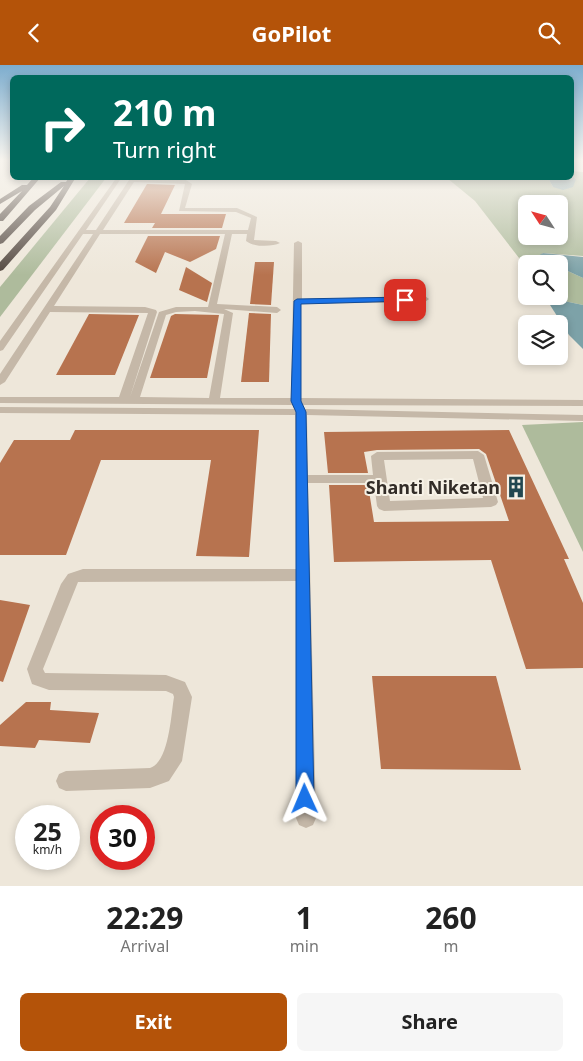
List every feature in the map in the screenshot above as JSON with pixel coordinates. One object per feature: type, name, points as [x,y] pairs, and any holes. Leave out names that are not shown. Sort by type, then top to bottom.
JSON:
[{"type":"highway","points":[[0,219],[18,198]]},
{"type":"highway","points":[[0,241],[32,208],[44,198]]},
{"type":"highway","points":[[0,268],[53,208],[59,198]]},
{"type":"street","points":[[0,348],[105,198]]},
{"type":"street","points":[[0,382],[120,198]]},
{"type":"street","points":[[184,198],[181,210],[237,210],[254,217],[250,241],[253,243],[276,243]]},
{"type":"street","points":[[81,232],[251,232]]},
{"type":"street","points":[[212,306],[229,232]]},
{"type":"street","points":[[298,243],[297,301],[306,818]]},
{"type":"street","points":[[297,301],[425,299]]},
{"type":"street","points":[[169,307],[212,306],[277,309]]},
{"type":"street","points":[[48,309],[145,310],[153,313],[128,401]]},
{"type":"street","points":[[128,401],[162,314],[174,310],[190,309],[229,313],[214,401]]},
{"type":"street","points":[[0,400],[214,401],[299,407],[583,418]]},
{"type":"street","points":[[0,410],[583,403]]},
{"type":"street","points":[[478,455],[491,503],[384,506],[380,479],[377,456],[478,455]]},
{"type":"street","points":[[301,479],[380,479]]},
{"type":"street","points":[[66,781],[150,778],[162,774],[172,761],[183,697],[179,688],[166,683],[49,682],[38,679],[36,669],[73,578],[92,575],[302,575]]},
{"type":"green space","points":[[73,198],[91,198],[0,317],[0,287]]},
{"type":"green space","points":[[472,198],[518,198],[518,245],[568,245],[568,198],[583,198],[583,256],[543,253],[541,255],[518,255],[518,257]]},
{"type":"green space","points":[[568,271],[583,278],[583,305],[568,302]]},
{"type":"green space","points":[[583,422],[583,552],[522,425]]},
{"type":"water","points":[[543,253],[563,255],[540,255]]},
{"type":"water","points":[[568,256],[583,257],[583,278],[568,271]]},
{"type":"water","points":[[568,302],[583,305],[583,349],[568,333],[568,315],[556,315],[550,305],[568,305]]},
{"type":"building","points":[[139,198],[169,198],[161,214],[226,214],[222,228],[152,228],[155,223],[124,223]]},
{"type":"building","points":[[148,236],[220,236],[216,249],[190,262],[165,252],[156,273],[135,262]]},
{"type":"building","points":[[255,262],[274,262],[271,305],[250,304]]},
{"type":"building","points":[[186,267],[212,283],[207,302],[179,290]]},
{"type":"building","points":[[249,313],[271,314],[269,382],[241,382]]},
{"type":"building","points":[[89,314],[139,315],[115,375],[56,375]]},
{"type":"building","points":[[175,314],[219,315],[207,378],[150,378],[171,316]]},
{"type":"building","points":[[75,430],[259,430],[249,557],[196,556],[211,460],[101,460],[66,555],[0,555],[0,463],[14,440],[70,440]]},
{"type":"building","name":"Shanti Niketan","points":[[509,430],[569,559],[564,559],[583,603],[583,668],[526,669],[491,560],[334,562],[329,485],[368,485],[374,522],[509,521],[486,454],[479,449],[377,450],[364,452],[368,473],[328,473],[324,432]]},
{"type":"building","points":[[0,600],[30,605],[3,682],[0,681]]},
{"type":"building","points":[[372,676],[496,676],[521,770],[381,769]]},
{"type":"building","points":[[26,702],[51,702],[50,710],[99,713],[90,743],[39,740],[35,748],[0,746],[0,725]]},
{"type":"place","name":"Shanti Niketan","points":[[516,487]]},
{"type":"route","points":[[305,799],[301,412],[296,401],[297,301],[405,300]]}]
